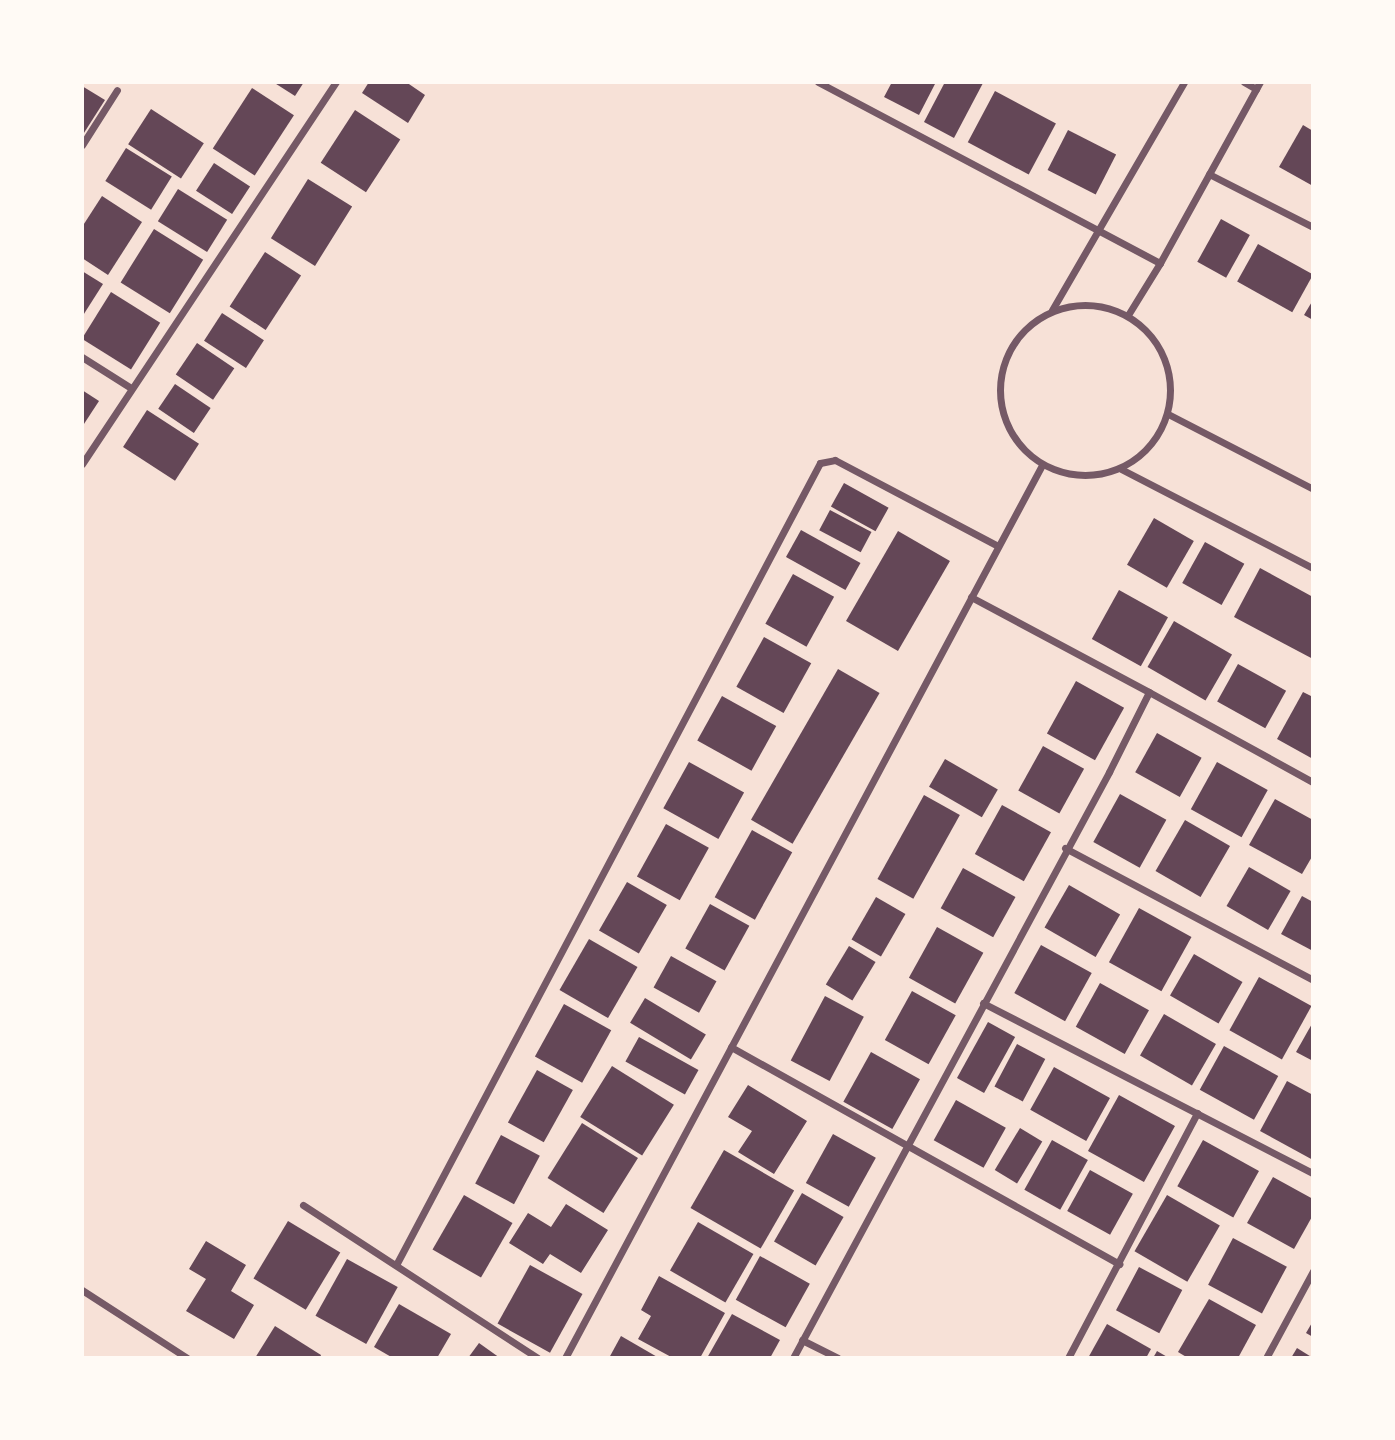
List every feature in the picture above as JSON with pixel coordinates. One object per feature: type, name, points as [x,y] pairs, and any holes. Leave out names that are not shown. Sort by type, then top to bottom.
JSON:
[{"type":"street","points":[[82,464],[336,82]]},
{"type":"street","points":[[818,82],[1160,263]]},
{"type":"street","points":[[1052,310],[1100,232],[1184,82]]},
{"type":"street","points":[[1128,316],[1258,85],[1244,82]]},
{"type":"street","points":[[82,145],[117,90]]},
{"type":"street","points":[[1209,174],[1313,227]]},
{"type":"street","points":[[1077,305],[1103,306],[1128,316],[1149,334],[1164,358],[1171,386],[1168,414],[1158,436],[1142,455],[1121,469],[1094,476],[1068,474],[1042,465],[1020,447],[1006,424],[999,398],[1000,371],[1011,345],[1028,325],[1052,310],[1077,305]]},
{"type":"street","points":[[82,357],[131,388]]},
{"type":"street","points":[[1168,414],[1313,489]]},
{"type":"street","points":[[396,1265],[820,463],[835,460],[998,546]]},
{"type":"street","points":[[565,1358],[1042,465]]},
{"type":"street","points":[[1121,469],[1313,568]]},
{"type":"street","points":[[971,597],[1313,782]]},
{"type":"street","points":[[793,1358],[1065,849],[1109,772],[1149,692]]},
{"type":"street","points":[[1065,849],[1313,980]]},
{"type":"street","points":[[983,1003],[1313,1173]]},
{"type":"street","points":[[731,1047],[1119,1264]]},
{"type":"street","points":[[1068,1358],[1197,1113]]},
{"type":"street","points":[[303,1205],[538,1358]]},
{"type":"street","points":[[1266,1358],[1313,1271]]},
{"type":"street","points":[[82,1290],[187,1358]]},
{"type":"street","points":[[802,1340],[838,1358]]},
{"type":"building","points":[[273,82],[304,82],[295,96]]},
{"type":"building","points":[[369,82],[406,82],[425,95],[408,123],[362,93]]},
{"type":"building","points":[[892,82],[936,82],[919,115],[884,97]]},
{"type":"building","points":[[945,82],[983,83],[954,138],[924,122]]},
{"type":"building","points":[[82,86],[105,100],[82,136]]},
{"type":"building","points":[[252,88],[294,115],[255,176],[213,148]]},
{"type":"building","points":[[995,91],[1056,123],[1029,175],[968,142]]},
{"type":"building","points":[[151,109],[204,143],[181,179],[128,144]]},
{"type":"building","points":[[355,110],[400,139],[366,192],[321,163]]},
{"type":"building","points":[[1303,125],[1313,131],[1313,186],[1279,167]]},
{"type":"building","points":[[1068,130],[1116,155],[1096,195],[1048,170]]},
{"type":"building","points":[[126,148],[172,177],[151,210],[105,181]]},
{"type":"building","points":[[214,163],[250,186],[232,214],[196,191]]},
{"type":"building","points":[[308,179],[352,207],[315,266],[271,238]]},
{"type":"building","points":[[178,189],[227,220],[207,252],[158,221]]},
{"type":"building","points":[[102,196],[142,222],[108,275],[82,258],[82,227]]},
{"type":"building","points":[[1221,219],[1250,235],[1226,278],[1197,262]]},
{"type":"building","points":[[154,229],[203,260],[170,313],[121,282]]},
{"type":"building","points":[[1258,244],[1313,274],[1292,312],[1237,282]]},
{"type":"building","points":[[265,252],[301,275],[266,330],[230,307]]},
{"type":"building","points":[[82,271],[103,284],[82,317]]},
{"type":"building","points":[[111,292],[160,323],[131,369],[82,339]]},
{"type":"building","points":[[1313,300],[1313,320],[1304,315]]},
{"type":"building","points":[[222,313],[264,340],[246,368],[204,341]]},
{"type":"building","points":[[197,343],[234,368],[213,400],[176,375]]},
{"type":"building","points":[[175,384],[211,408],[194,433],[158,409]]},
{"type":"building","points":[[82,390],[99,401],[82,427]]},
{"type":"building","points":[[147,410],[199,444],[175,481],[123,447]]},
{"type":"building","points":[[844,483],[889,508],[876,531],[831,507]]},
{"type":"building","points":[[830,510],[871,532],[861,552],[819,530]]},
{"type":"building","points":[[1154,518],[1194,541],[1167,588],[1127,565]]},
{"type":"building","points":[[801,530],[860,563],[845,590],[786,557]]},
{"type":"building","points":[[898,531],[950,561],[898,651],[846,621]]},
{"type":"building","points":[[1205,542],[1244,564],[1222,605],[1182,583]]},
{"type":"building","points":[[1260,568],[1313,597],[1313,659],[1234,617]]},
{"type":"building","points":[[793,574],[834,597],[806,647],[765,624]]},
{"type":"building","points":[[1119,590],[1168,617],[1141,666],[1092,639]]},
{"type":"building","points":[[1174,621],[1232,654],[1206,700],[1148,667]]},
{"type":"building","points":[[764,637],[811,663],[784,713],[736,687]]},
{"type":"building","points":[[1238,664],[1286,691],[1265,728],[1217,702]]},
{"type":"building","points":[[838,669],[880,693],[793,844],[751,820]]},
{"type":"building","points":[[1076,681],[1124,708],[1095,760],[1047,733]]},
{"type":"building","points":[[1303,692],[1313,697],[1313,759],[1277,739]]},
{"type":"building","points":[[722,696],[776,726],[752,771],[697,741]]},
{"type":"building","points":[[1157,733],[1202,758],[1180,797],[1135,772]]},
{"type":"building","points":[[1043,746],[1084,769],[1059,813],[1018,791]]},
{"type":"building","points":[[945,759],[998,790],[982,817],[929,787]]},
{"type":"building","points":[[689,762],[744,793],[718,839],[663,808]]},
{"type":"building","points":[[1217,762],[1268,790],[1242,837],[1191,809]]},
{"type":"building","points":[[1120,794],[1166,820],[1140,868],[1093,842]]},
{"type":"building","points":[[924,795],[960,815],[913,899],[877,879]]},
{"type":"building","points":[[1275,799],[1313,820],[1313,855],[1302,874],[1249,845]]},
{"type":"building","points":[[1002,805],[1051,832],[1024,881],[975,854]]},
{"type":"building","points":[[1185,820],[1230,846],[1201,897],[1156,871]]},
{"type":"building","points":[[666,824],[709,848],[680,900],[637,876]]},
{"type":"building","points":[[752,830],[792,852],[755,920],[715,897]]},
{"type":"building","points":[[1249,867],[1291,891],[1268,930],[1226,906]]},
{"type":"building","points":[[963,868],[1015,897],[993,937],[941,908]]},
{"type":"building","points":[[627,882],[667,905],[639,953],[599,930]]},
{"type":"building","points":[[1069,885],[1120,914],[1096,957],[1044,927]]},
{"type":"building","points":[[1302,896],[1313,902],[1313,951],[1281,934]]},
{"type":"building","points":[[876,897],[905,914],[881,956],[852,939]]},
{"type":"building","points":[[710,904],[749,926],[725,970],[685,949]]},
{"type":"building","points":[[1139,908],[1191,937],[1161,991],[1109,962]]},
{"type":"building","points":[[937,927],[983,953],[955,1003],[909,978]]},
{"type":"building","points":[[589,939],[637,967],[608,1018],[560,990]]},
{"type":"building","points":[[1041,945],[1092,973],[1065,1021],[1014,993]]},
{"type":"building","points":[[849,946],[876,962],[852,1001],[826,985]]},
{"type":"building","points":[[1194,954],[1242,982],[1218,1024],[1170,996]]},
{"type":"building","points":[[671,956],[716,981],[699,1013],[654,987]]},
{"type":"building","points":[[1259,977],[1311,1006],[1282,1059],[1229,1030]]},
{"type":"building","points":[[1100,983],[1149,1010],[1125,1054],[1076,1027]]},
{"type":"building","points":[[912,991],[956,1015],[929,1064],[885,1040]]},
{"type":"building","points":[[825,996],[864,1017],[830,1081],[791,1060]]},
{"type":"building","points":[[645,998],[706,1035],[691,1059],[630,1023]]},
{"type":"building","points":[[564,1004],[611,1030],[582,1083],[535,1056]]},
{"type":"building","points":[[1164,1014],[1216,1044],[1192,1086],[1140,1056]]},
{"type":"building","points":[[988,1022],[1015,1037],[984,1093],[957,1078]]},
{"type":"building","points":[[1313,1022],[1313,1061],[1296,1052]]},
{"type":"building","points":[[639,1037],[698,1070],[685,1094],[625,1061]]},
{"type":"building","points":[[1017,1044],[1045,1059],[1023,1101],[994,1086]]},
{"type":"building","points":[[1224,1046],[1278,1076],[1254,1120],[1200,1090]]},
{"type":"building","points":[[871,1052],[920,1079],[892,1129],[843,1102]]},
{"type":"building","points":[[612,1066],[674,1105],[642,1156],[580,1117]]},
{"type":"building","points":[[1054,1067],[1110,1098],[1086,1141],[1030,1110]]},
{"type":"building","points":[[537,1070],[573,1090],[544,1142],[508,1122]]},
{"type":"building","points":[[1287,1081],[1313,1095],[1313,1160],[1260,1131]]},
{"type":"building","points":[[748,1085],[807,1121],[774,1174],[738,1152],[752,1131],[728,1117]]},
{"type":"building","points":[[1119,1095],[1175,1126],[1144,1182],[1088,1151]]},
{"type":"building","points":[[956,1100],[1006,1128],[984,1168],[934,1140]]},
{"type":"building","points":[[582,1123],[638,1158],[604,1213],[548,1178]]},
{"type":"building","points":[[1020,1128],[1042,1141],[1017,1183],[995,1170]]},
{"type":"building","points":[[833,1134],[876,1158],[849,1207],[806,1183]]},
{"type":"building","points":[[501,1135],[540,1156],[514,1204],[475,1184]]},
{"type":"building","points":[[1052,1140],[1088,1160],[1060,1210],[1024,1190]]},
{"type":"building","points":[[1203,1140],[1259,1171],[1233,1217],[1177,1186]]},
{"type":"building","points":[[724,1150],[794,1190],[761,1249],[690,1208]]},
{"type":"building","points":[[1090,1170],[1133,1194],[1110,1235],[1067,1211]]},
{"type":"building","points":[[1273,1177],[1313,1199],[1313,1215],[1294,1249],[1247,1223]]},
{"type":"building","points":[[802,1193],[844,1217],[816,1265],[774,1241]]},
{"type":"building","points":[[464,1195],[512,1223],[481,1278],[433,1250]]},
{"type":"building","points":[[1167,1195],[1220,1226],[1187,1282],[1134,1251]]},
{"type":"building","points":[[566,1204],[608,1230],[581,1273],[550,1254],[543,1264],[509,1243],[528,1213],[551,1227]]},
{"type":"building","points":[[288,1221],[340,1252],[306,1310],[253,1278]]},
{"type":"building","points":[[698,1222],[753,1254],[725,1302],[670,1270]]},
{"type":"building","points":[[1233,1238],[1287,1267],[1262,1313],[1208,1285]]},
{"type":"building","points":[[206,1241],[246,1265],[231,1291],[254,1305],[234,1339],[186,1311],[206,1279],[189,1269]]},
{"type":"building","points":[[760,1256],[810,1284],[786,1327],[736,1300]]},
{"type":"building","points":[[347,1259],[398,1287],[366,1344],[315,1316]]},
{"type":"building","points":[[530,1265],[582,1294],[550,1353],[498,1324]]},
{"type":"building","points":[[1139,1267],[1182,1290],[1159,1333],[1116,1310]]},
{"type":"building","points":[[659,1276],[725,1313],[700,1358],[673,1358],[638,1339],[651,1316],[641,1310]]},
{"type":"building","points":[[1209,1299],[1256,1325],[1238,1358],[1188,1358],[1178,1352]]},
{"type":"building","points":[[399,1304],[451,1334],[437,1358],[393,1358],[374,1347]]},
{"type":"building","points":[[732,1314],[780,1340],[770,1358],[707,1358]]},
{"type":"building","points":[[1313,1321],[1313,1337],[1306,1333]]},
{"type":"building","points":[[1107,1324],[1151,1349],[1146,1358],[1088,1358]]},
{"type":"building","points":[[275,1326],[321,1355],[320,1358],[255,1358]]},
{"type":"building","points":[[621,1336],[659,1358],[609,1358]]},
{"type":"building","points":[[479,1343],[500,1358],[468,1358]]},
{"type":"building","points":[[1297,1348],[1313,1358],[1291,1358]]},
{"type":"building","points":[[1157,1351],[1169,1358],[1153,1358]]}]
